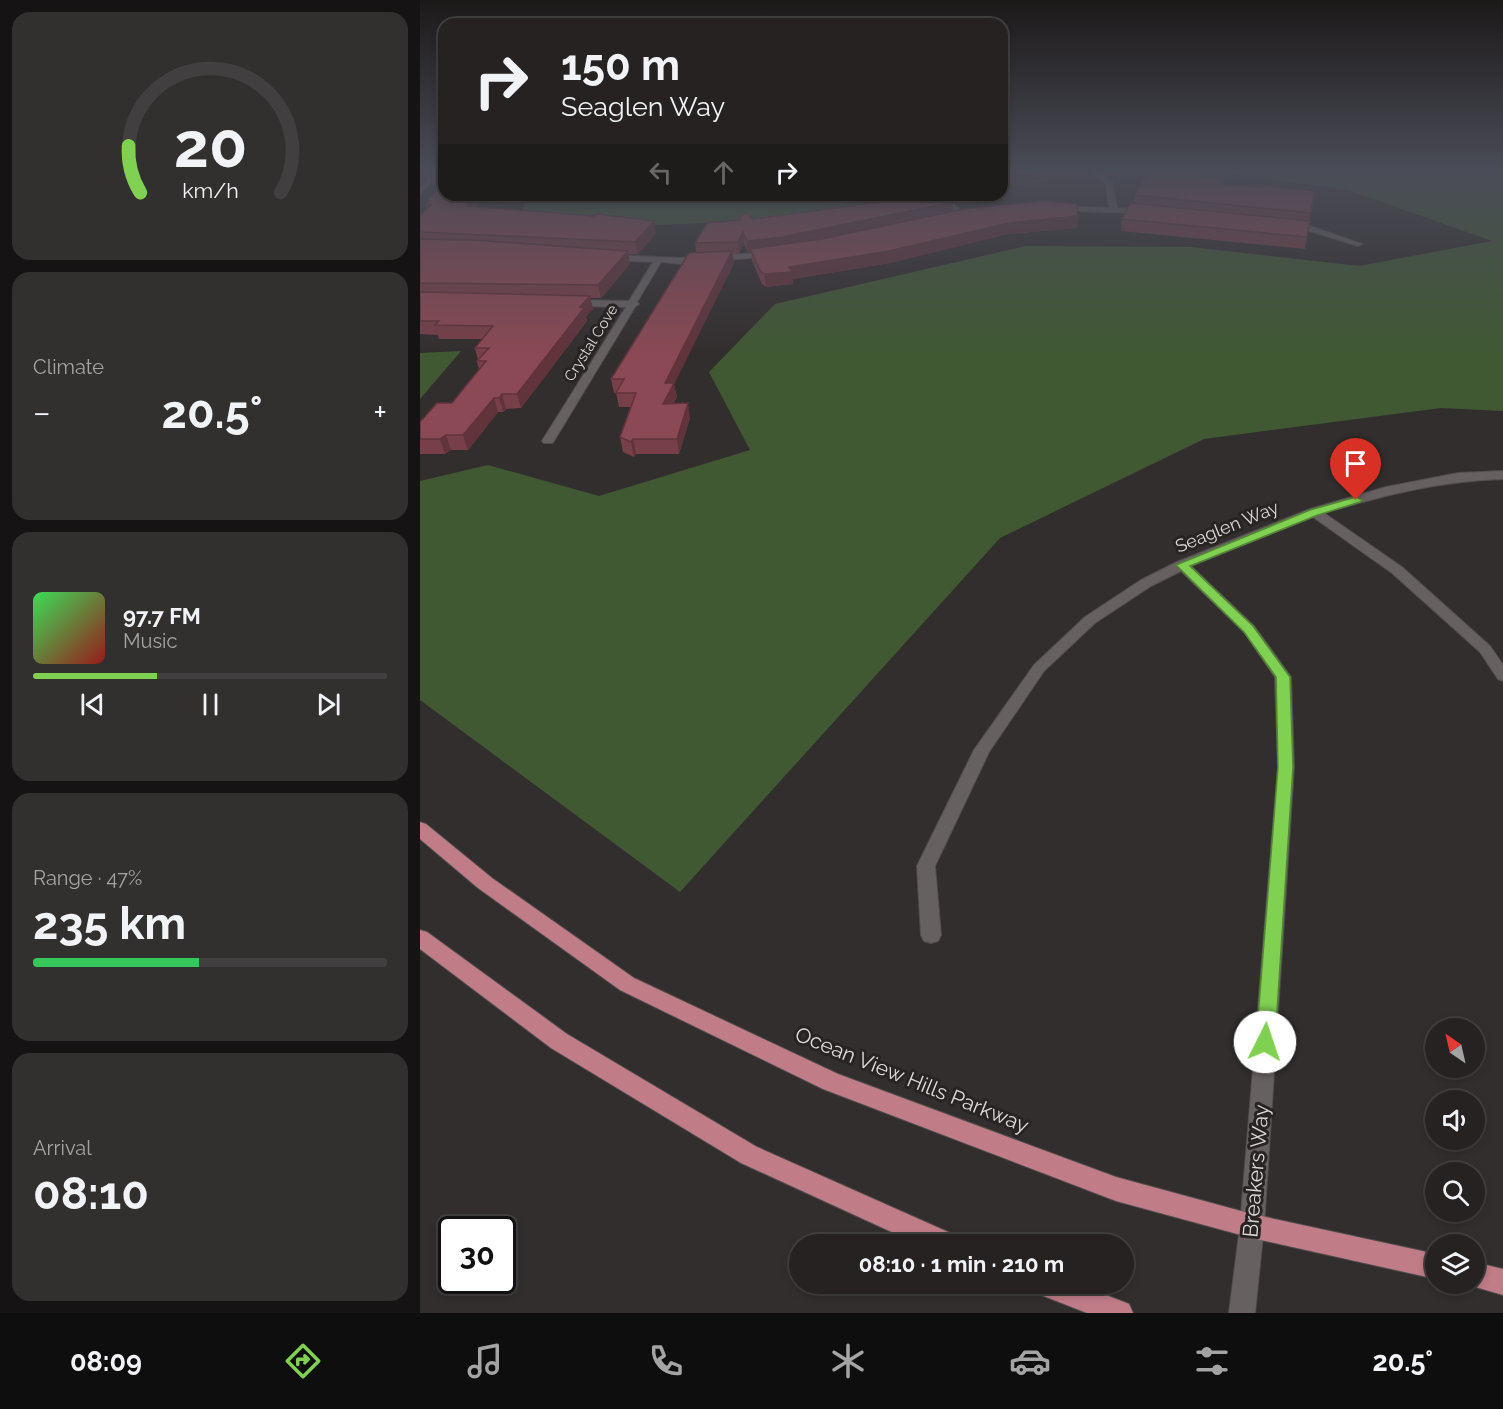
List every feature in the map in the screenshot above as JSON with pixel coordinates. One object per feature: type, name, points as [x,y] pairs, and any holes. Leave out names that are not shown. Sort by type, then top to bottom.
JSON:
[{"type":"main road","name":"Ocean View Hills Parkway","points":[[420,829],[485,883],[627,984],[831,1082],[1116,1189],[1252,1226],[1425,1265]]},
{"type":"main road","points":[[420,938],[559,1041],[749,1155],[924,1234]]},
{"type":"main road","points":[[1485,1278],[1503,1282]]},
{"type":"main road","points":[[1072,1294],[1120,1313]]},
{"type":"street","points":[[1321,232],[1358,244]]},
{"type":"street","points":[[601,257],[658,261],[728,259],[781,253]]},
{"type":"street","name":"Crystal Cove","points":[[548,441],[634,304],[658,261]]},
{"type":"street","points":[[558,303],[634,304]]},
{"type":"street","name":"Seaglen Way","points":[[931,935],[926,866],[982,750],[1039,668],[1079,630],[1125,596],[1182,565],[1314,513],[1399,488],[1458,477],[1503,475]]},
{"type":"street","points":[[1314,513],[1370,549],[1397,570],[1485,649],[1503,676]]},
{"type":"street","name":"Breakers Way","points":[[1182,565],[1249,629],[1283,677],[1286,767],[1252,1226],[1242,1313]]},
{"type":"green space","points":[[1467,232],[1503,232],[1503,411],[1441,408],[1204,439],[1000,538],[680,892],[420,700],[420,481],[488,465],[599,496],[750,450],[709,372],[775,304],[1026,246],[1191,247],[1359,266],[1492,241]]},
{"type":"green space","points":[[461,351],[420,399],[420,353]]},
{"type":"building","points":[[426,232],[644,232],[635,242]]},
{"type":"building","points":[[701,232],[743,232],[738,242],[695,243]]},
{"type":"building","points":[[743,232],[805,232],[782,237],[747,241]]},
{"type":"building","points":[[854,232],[969,232],[889,251],[789,267],[792,272],[764,274],[760,271],[750,249]]},
{"type":"building","points":[[1258,232],[1308,232],[1307,237]]},
{"type":"building","points":[[420,239],[471,240],[628,251],[598,285],[420,283]]},
{"type":"building","points":[[732,251],[665,383],[674,383],[663,404],[688,403],[677,439],[633,439],[631,442],[620,437],[636,393],[616,393],[624,379],[611,379],[689,253]]},
{"type":"building","points":[[420,292],[590,296],[580,307],[584,308],[517,394],[502,394],[499,398],[494,398],[463,435],[446,435],[440,439],[420,439],[420,422],[437,403],[452,403],[486,361],[477,361],[489,348],[475,348],[493,326],[435,325],[439,321],[420,321]]},
{"type":"route","points":[[1265,1042],[1286,767],[1283,677],[1249,629],[1182,565],[1314,513],[1356,500]]}]
